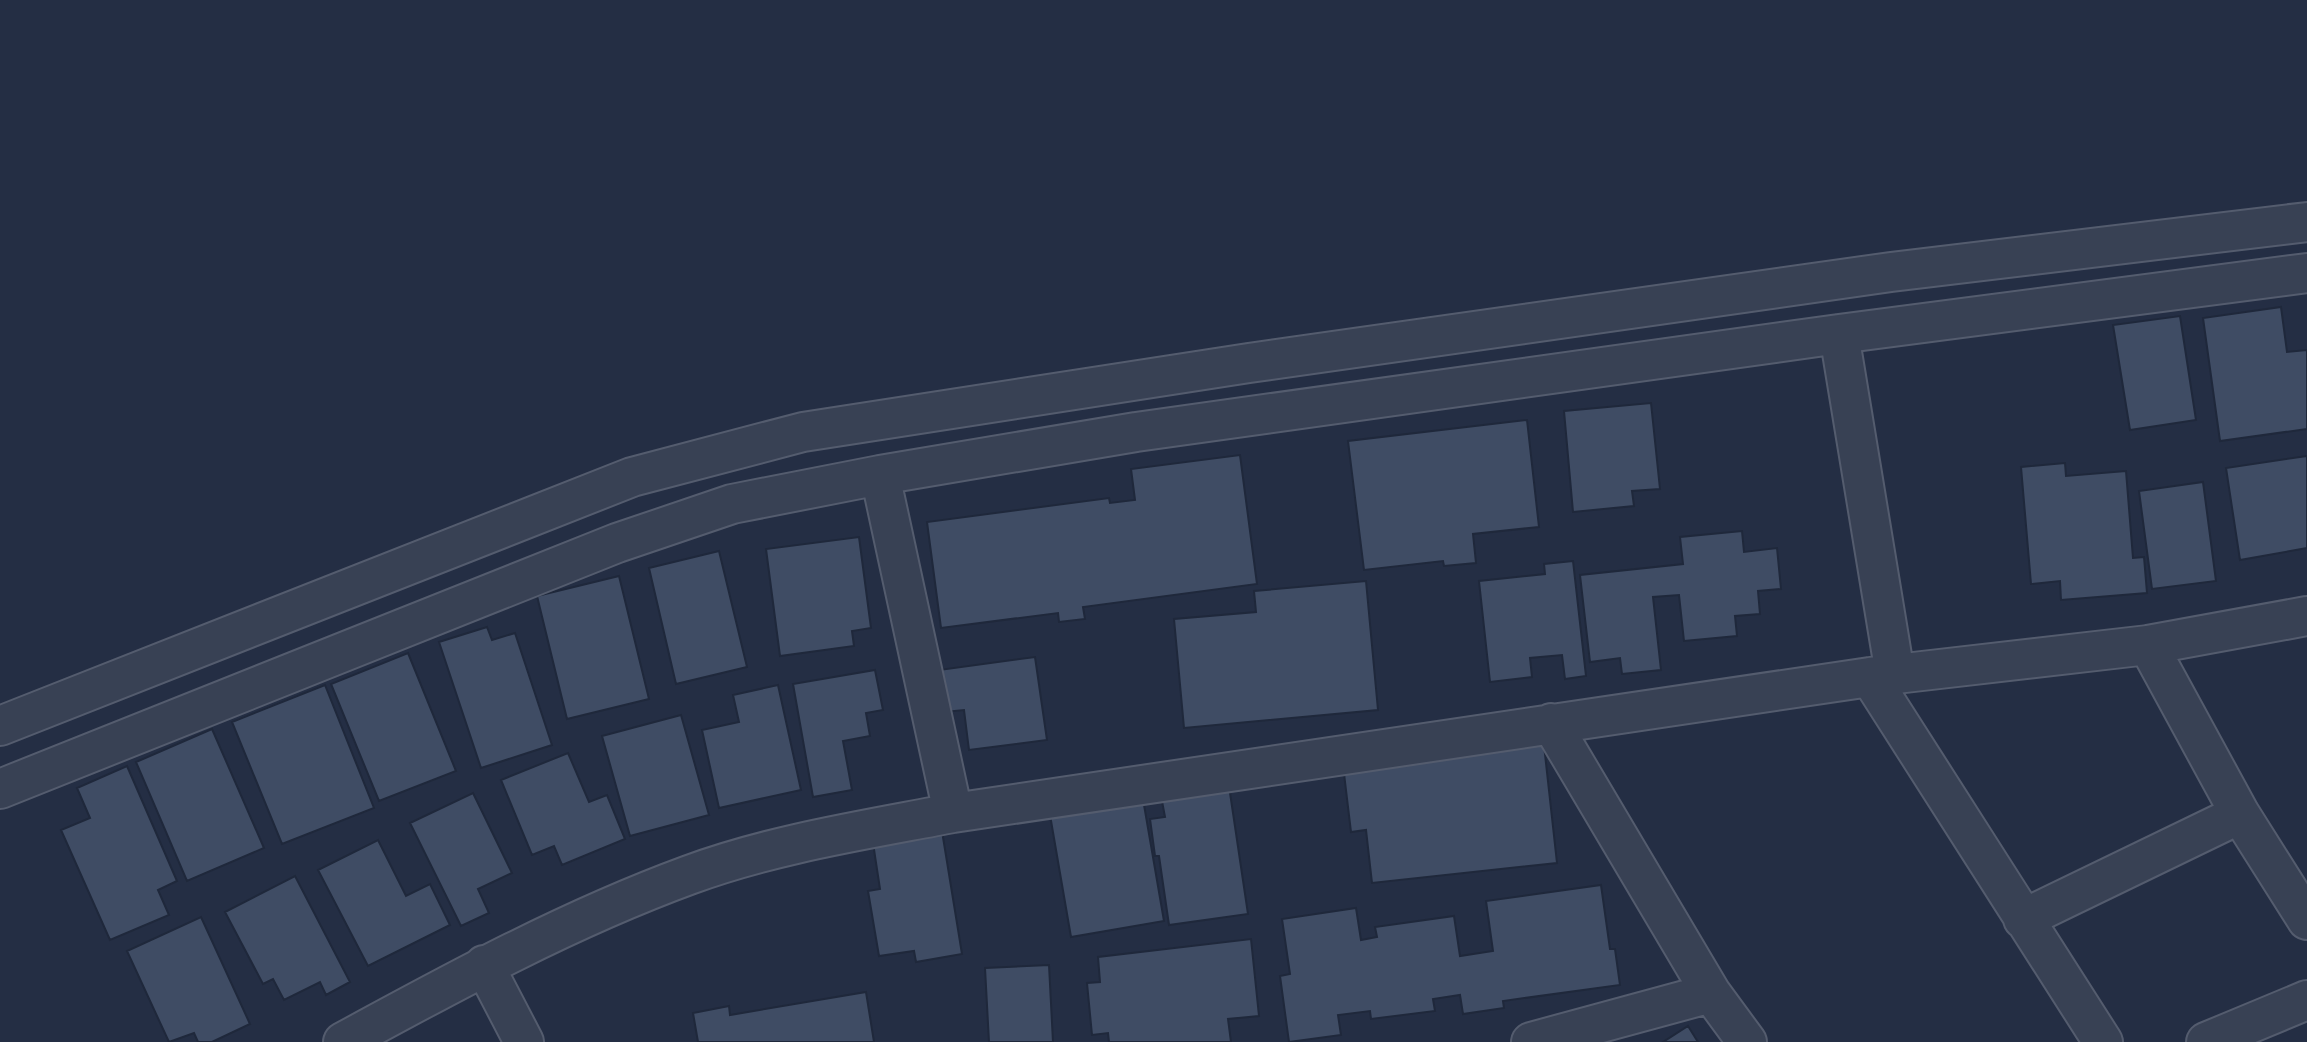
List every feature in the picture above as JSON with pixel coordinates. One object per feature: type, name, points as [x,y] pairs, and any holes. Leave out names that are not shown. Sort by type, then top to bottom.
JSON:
[{"type":"street","points":[[0,726],[632,477],[803,432],[1236,365],[1891,272],[2307,222]]},
{"type":"street","points":[[1891,272],[1897,326]]},
{"type":"street","points":[[0,789],[663,525],[732,504],[880,475],[1136,432],[1897,326],[2307,273]]},
{"type":"street","points":[[1839,334],[1883,675],[2023,919],[2103,1042]]},
{"type":"street","points":[[880,475],[953,813]]},
{"type":"street","points":[[343,1042],[484,965],[690,875],[817,840],[953,813],[1551,723],[1883,675],[2148,645],[2307,616]]},
{"type":"street","points":[[2148,645],[2241,814],[2307,920]]},
{"type":"street","points":[[1551,723],[1711,993],[1747,1042]]},
{"type":"street","points":[[2023,919],[2241,814]]},
{"type":"street","points":[[484,965],[524,1042]]},
{"type":"street","points":[[1531,1042],[1711,993]]},
{"type":"street","points":[[2206,1042],[2307,1000]]},
{"type":"building","points":[[2281,307],[2287,352],[2307,350],[2307,429],[2220,441],[2203,318]]},
{"type":"building","points":[[2180,316],[2196,420],[2130,430],[2113,325]]},
{"type":"building","points":[[1651,403],[1660,489],[1632,491],[1634,506],[1573,512],[1564,411]]},
{"type":"building","points":[[1527,420],[1539,527],[1473,534],[1476,563],[1444,566],[1443,561],[1364,570],[1348,441]]},
{"type":"building","points":[[1240,455],[1257,584],[1083,607],[1085,619],[1059,622],[1058,613],[941,628],[927,522],[1109,498],[1110,503],[1135,500],[1131,469]]},
{"type":"building","points":[[2307,456],[2307,548],[2240,560],[2226,468]]},
{"type":"building","points":[[2065,463],[2066,476],[2126,471],[2133,558],[2144,557],[2147,593],[2061,600],[2060,581],[2031,584],[2021,467]]},
{"type":"building","points":[[2203,482],[2216,581],[2152,589],[2139,491]]},
{"type":"building","points":[[1742,531],[1744,552],[1777,548],[1781,589],[1758,591],[1760,614],[1735,616],[1737,636],[1684,641],[1679,595],[1653,597],[1661,670],[1622,674],[1620,658],[1590,662],[1580,575],[1683,564],[1680,537]]},
{"type":"building","points":[[859,537],[871,628],[852,631],[854,646],[780,656],[766,549]]},
{"type":"building","points":[[719,551],[747,667],[676,684],[649,568]]},
{"type":"building","points":[[1573,561],[1586,676],[1565,679],[1562,655],[1530,658],[1532,677],[1490,682],[1479,581],[1545,574],[1544,564]]},
{"type":"building","points":[[619,576],[649,699],[567,719],[537,596]]},
{"type":"building","points":[[1366,581],[1378,710],[1184,728],[1174,619],[1256,612],[1254,591]]},
{"type":"building","points":[[487,627],[492,640],[515,633],[552,745],[481,768],[439,642]]},
{"type":"building","points":[[408,653],[456,771],[379,801],[331,684]]},
{"type":"building","points":[[1035,657],[1047,740],[969,750],[964,710],[944,712],[939,670]]},
{"type":"building","points":[[875,670],[883,710],[866,713],[870,736],[843,741],[852,790],[813,797],[793,684]]},
{"type":"building","points":[[325,685],[374,808],[282,844],[232,722]]},
{"type":"building","points":[[778,685],[801,790],[719,808],[702,730],[739,722],[733,695]]},
{"type":"building","points":[[681,715],[709,815],[630,836],[602,736]]},
{"type":"building","points":[[212,729],[264,848],[187,881],[136,762]]},
{"type":"building","points":[[1544,745],[1557,863],[1372,883],[1366,830],[1351,832],[1343,765]]},
{"type":"building","points":[[568,753],[589,802],[607,795],[625,839],[562,865],[554,846],[532,855],[501,780]]},
{"type":"building","points":[[127,766],[177,881],[158,890],[169,915],[110,940],[61,830],[90,818],[77,788]]},
{"type":"building","points":[[1229,786],[1248,914],[1169,925],[1159,856],[1155,856],[1150,819],[1165,817],[1161,796]]},
{"type":"building","points":[[473,793],[512,873],[478,889],[489,913],[461,926],[410,823]]},
{"type":"building","points":[[1143,799],[1164,921],[1071,937],[1050,815]]},
{"type":"building","points":[[942,831],[962,954],[916,962],[914,951],[879,956],[868,891],[880,889],[873,843]]},
{"type":"building","points":[[378,840],[406,896],[430,884],[450,925],[368,966],[318,870]]},
{"type":"building","points":[[295,876],[350,982],[326,995],[320,982],[284,1000],[273,979],[263,984],[225,912]]},
{"type":"building","points":[[1601,885],[1610,949],[1615,949],[1620,985],[1503,1001],[1504,1008],[1463,1014],[1460,995],[1433,999],[1435,1011],[1371,1019],[1370,1011],[1338,1015],[1341,1035],[1289,1042],[1280,976],[1290,974],[1282,919],[1356,908],[1361,940],[1377,937],[1375,927],[1454,916],[1460,956],[1493,951],[1486,901]]},
{"type":"building","points":[[201,917],[250,1024],[212,1042],[198,1042],[194,1033],[169,1042],[127,951]]},
{"type":"building","points":[[1251,939],[1259,1016],[1228,1019],[1231,1042],[1109,1042],[1108,1033],[1092,1035],[1087,983],[1100,982],[1098,957]]},
{"type":"building","points":[[1049,965],[1053,1042],[989,1042],[985,968]]},
{"type":"building","points":[[866,992],[874,1042],[698,1042],[693,1013],[729,1006],[730,1015]]},
{"type":"building","points":[[1688,1026],[1698,1042],[1663,1042]]}]
